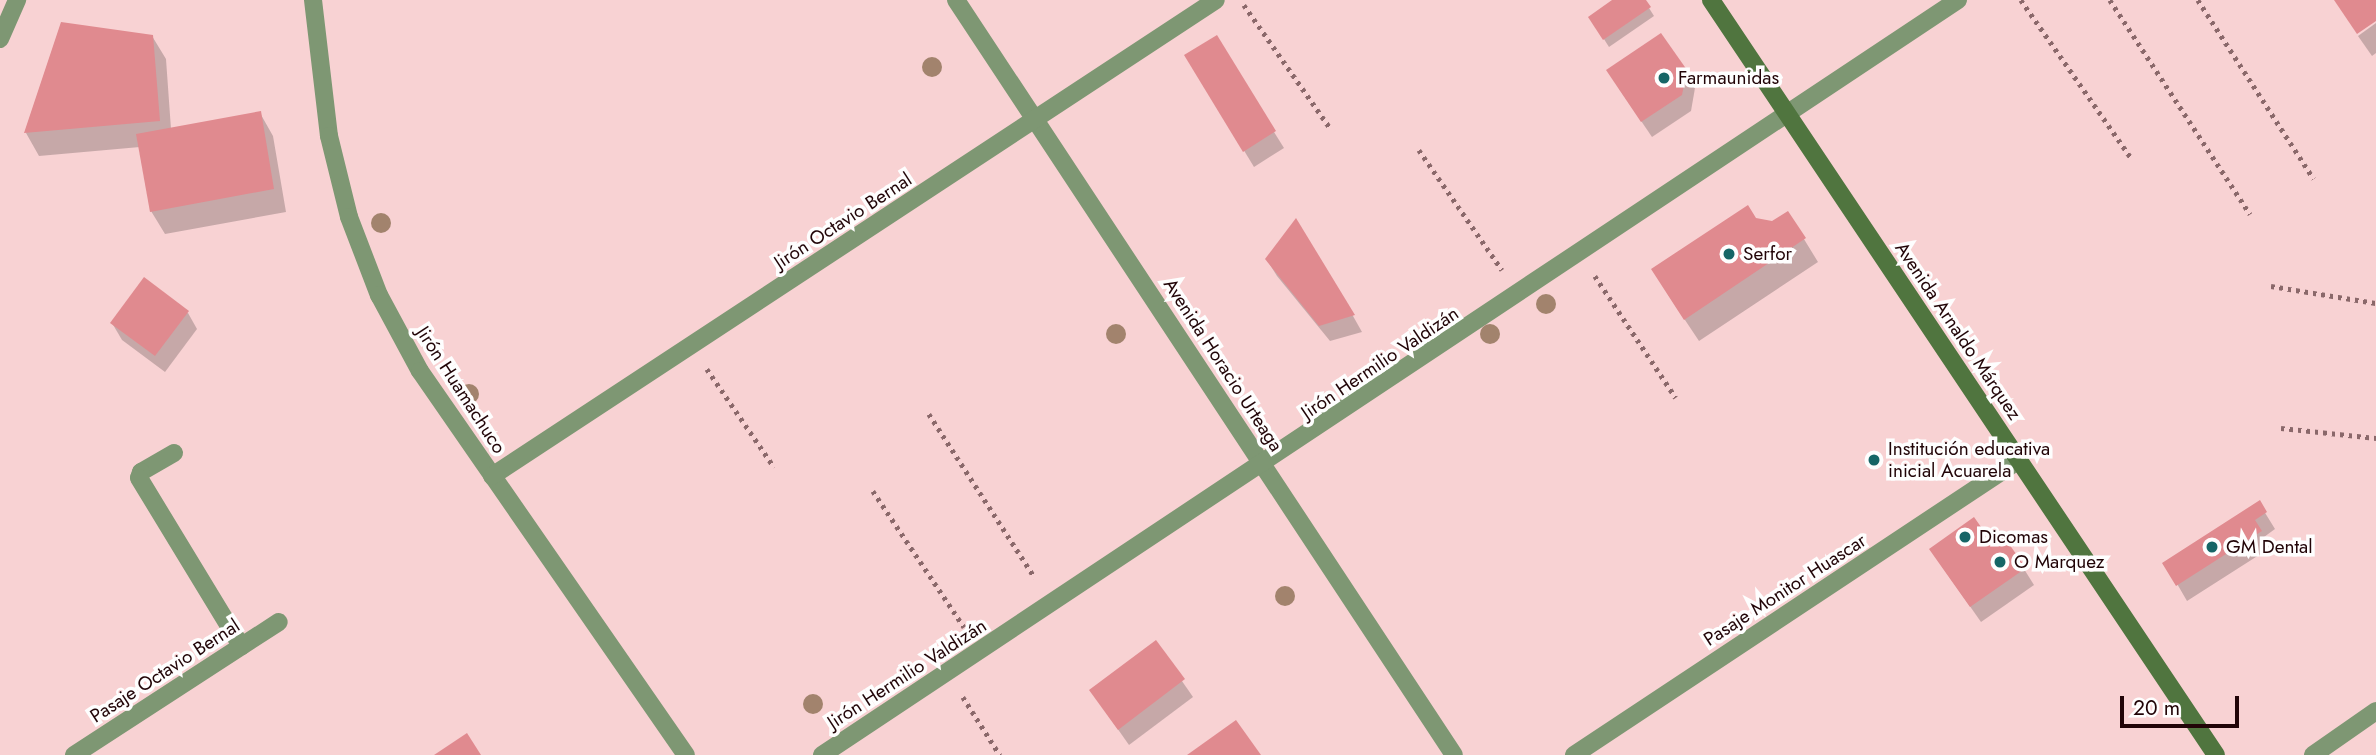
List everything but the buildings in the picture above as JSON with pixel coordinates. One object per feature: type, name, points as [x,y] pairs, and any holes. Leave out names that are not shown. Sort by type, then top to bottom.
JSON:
[{"type":"street","points":[[0,39],[17,0]]},
{"type":"street","name":"Jirón Huamachuco","points":[[313,0],[329,136],[349,217],[379,295],[420,371],[686,755]]},
{"type":"street","name":"Avenida Horacio Urteaga","points":[[956,0],[1454,755]]},
{"type":"street","name":"Jirón Octavio Bernal","points":[[492,476],[1216,0]]},
{"type":"street","name":"Avenida Arnaldo Márquez","points":[[1711,0],[2216,755]]},
{"type":"street","name":"Jirón Hermilio Valdizán","points":[[822,755],[1789,117],[1958,0]]},
{"type":"street","points":[[174,453],[141,472],[139,478],[241,646]]},
{"type":"street","name":"Pasaje Monitor Huascar","points":[[1574,755],[2019,460]]},
{"type":"street","name":"Pasaje Octavio Bernal","points":[[74,755],[279,622]]},
{"type":"street","points":[[2313,755],[2376,711]]},
{"type":"path","points":[[1241,0],[1330,128]]},
{"type":"path","points":[[2021,0],[2132,159]]},
{"type":"path","points":[[2110,0],[2249,214]]},
{"type":"path","points":[[2198,0],[2314,179]]},
{"type":"path","points":[[1419,150],[1520,295]]},
{"type":"path","points":[[1580,255],[1676,398]]},
{"type":"path","points":[[2271,286],[2376,303]]},
{"type":"path","points":[[691,346],[774,467]]},
{"type":"path","points":[[929,414],[1052,605]]},
{"type":"path","points":[[2281,428],[2376,438]]},
{"type":"path","points":[[873,491],[981,651]]},
{"type":"path","points":[[947,673],[1000,755]]},
{"type":"place","name":"Farmaunidas","points":[[1664,78]]},
{"type":"place","name":"Serfor","points":[[1729,254]]},
{"type":"place","name":"Institución educativa inicial Acuarela","points":[[1874,460]]},
{"type":"place","name":"Dicomas","points":[[1965,537]]},
{"type":"place","name":"GM Dental","points":[[2212,547]]},
{"type":"place","name":"O Marquez","points":[[2000,562]]}]
